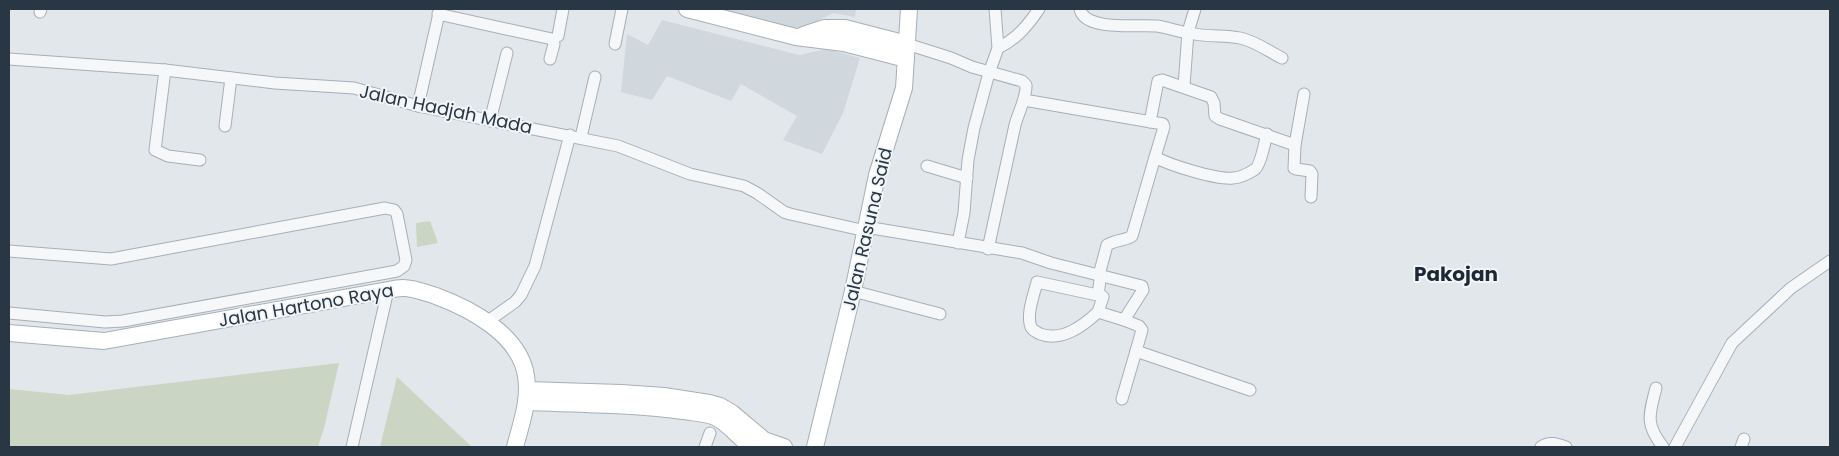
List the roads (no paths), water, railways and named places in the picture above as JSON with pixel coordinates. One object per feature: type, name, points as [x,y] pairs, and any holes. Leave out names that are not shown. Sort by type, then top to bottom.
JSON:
[{"type":"street","points":[[558,36],[563,9]]},
{"type":"street","points":[[615,44],[622,9]]},
{"type":"street","points":[[687,9],[796,38],[824,28],[845,28],[864,39],[906,52],[1025,83],[1024,100],[1015,125],[988,249]]},
{"type":"street","name":"Jalan Rasuna Said","points":[[815,447],[853,291],[881,160],[904,88],[909,9]]},
{"type":"street","points":[[958,243],[964,213],[968,160],[974,128],[998,48],[994,9]]},
{"type":"street","points":[[998,48],[1009,43],[1020,33],[1039,9]]},
{"type":"street","points":[[1080,9],[1082,16],[1100,24],[1160,26],[1193,34],[1243,38],[1282,58]]},
{"type":"street","points":[[1184,86],[1188,32],[1195,9]]},
{"type":"street","points":[[418,106],[439,12],[552,39],[554,44],[550,59]]},
{"type":"street","points":[[490,121],[507,53]]},
{"type":"street","name":"Jalan Hadjah Mada","points":[[9,59],[165,70],[275,83],[354,88],[418,106],[576,136],[618,146],[690,174],[744,186],[790,214],[866,229],[1022,253],[1051,263],[1143,287],[1124,320]]},
{"type":"street","points":[[165,70],[155,150],[168,156],[200,160]]},
{"type":"street","points":[[488,321],[515,302],[521,295],[535,266],[595,77]]},
{"type":"street","points":[[225,126],[231,78]]},
{"type":"street","points":[[1150,122],[1158,81],[1162,80],[1184,86],[1211,97],[1214,103],[1215,116],[1220,119],[1295,145]]},
{"type":"street","points":[[1304,94],[1295,145],[1294,168],[1310,171],[1312,174],[1311,198]]},
{"type":"street","points":[[1024,100],[1164,126],[1132,236],[1127,239],[1119,239],[1107,245],[1100,275],[1098,295]]},
{"type":"street","points":[[1155,157],[1190,170],[1232,179],[1255,170],[1267,134]]},
{"type":"street","points":[[927,166],[967,178]]},
{"type":"street","points":[[9,251],[111,260],[385,208],[394,210],[397,214],[406,260],[404,266],[397,271],[123,320],[105,322],[9,312]]},
{"type":"street","points":[[1675,447],[1732,343],[1791,288],[1830,261]]},
{"type":"street","points":[[1037,282],[1098,295],[1103,298],[1098,312],[1067,334],[1048,337],[1034,332],[1031,326],[1030,310],[1037,282]]},
{"type":"street","name":"Jalan Hartono Raya","points":[[9,333],[104,341],[388,290],[404,288],[424,292],[450,301],[488,321],[514,348],[526,375],[526,396],[515,447]]},
{"type":"street","points":[[352,447],[388,290]]},
{"type":"street","points":[[853,291],[940,314]]},
{"type":"street","points":[[1098,312],[1139,326],[1142,330],[1122,399]]},
{"type":"street","points":[[1136,351],[1250,390]]},
{"type":"street","points":[[1656,388],[1651,407],[1651,428],[1653,434],[1663,447]]},
{"type":"street","points":[[526,396],[621,393],[664,396],[709,403],[720,406],[732,413],[764,440],[784,447]]},
{"type":"street","points":[[526,396],[662,408],[707,414],[724,422],[752,447]]},
{"type":"street","points":[[705,447],[710,432]]},
{"type":"street","points":[[1541,447],[1547,444],[1554,444],[1566,447]]},
{"type":"district","name":"Pakojan","points":[[1456,274]]}]
